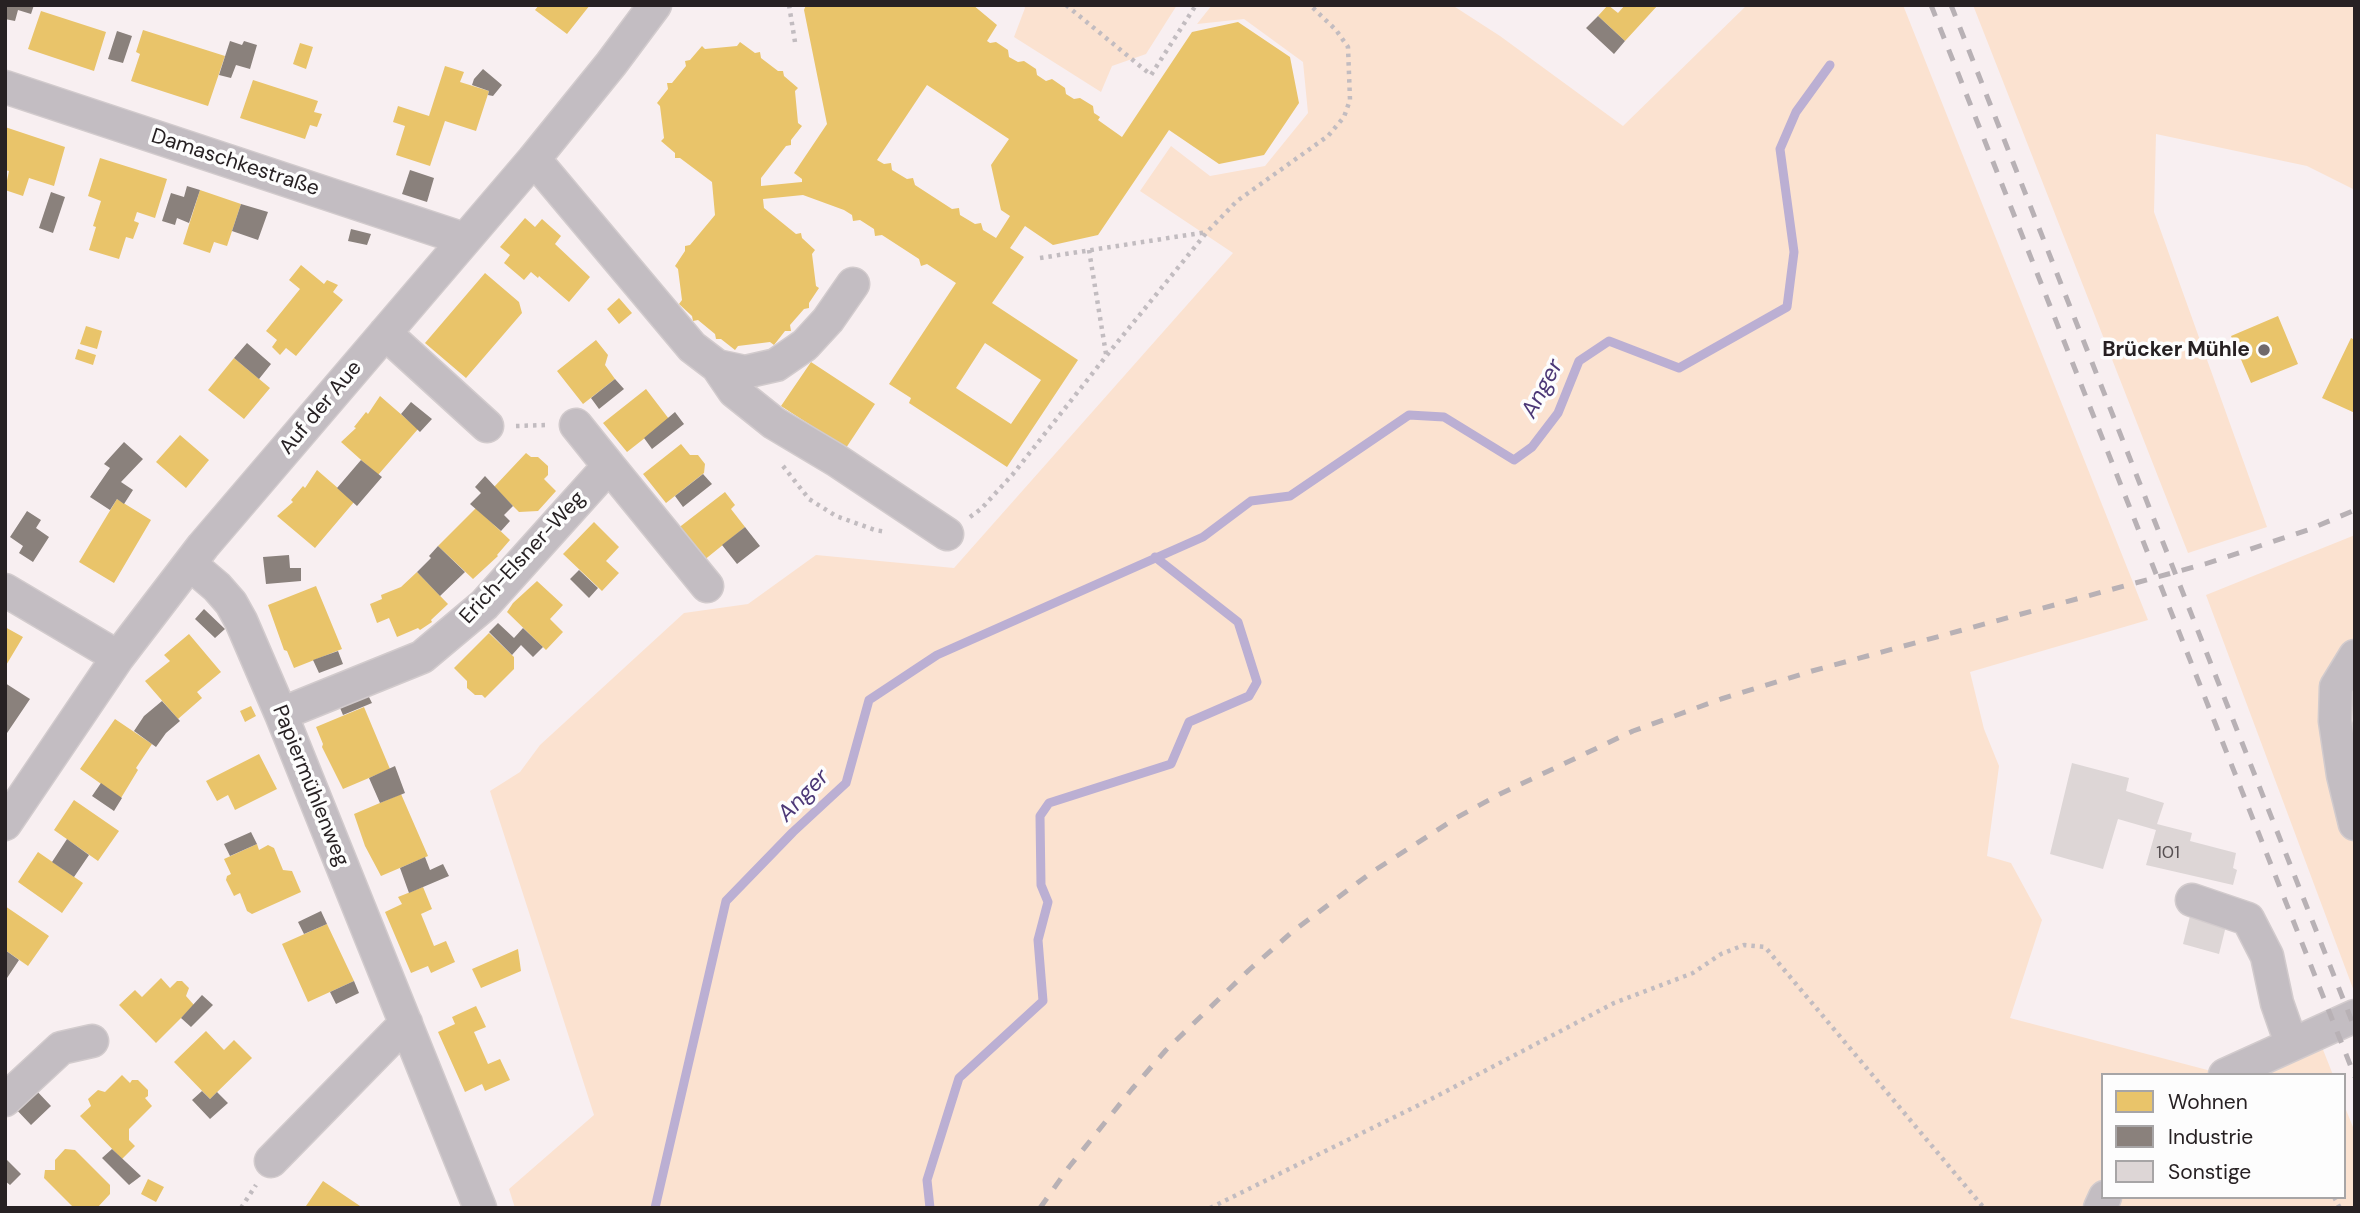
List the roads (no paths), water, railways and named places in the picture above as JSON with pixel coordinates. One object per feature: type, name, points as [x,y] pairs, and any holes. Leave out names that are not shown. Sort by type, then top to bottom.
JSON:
[{"type":"street","name":"Auf der Aue","points":[[5,824],[118,657],[190,564],[534,159],[655,5]]},
{"type":"street","name":"Damaschkestraße","points":[[5,87],[464,239]]},
{"type":"street","points":[[534,159],[692,347],[717,366],[734,391],[775,423],[947,534]]},
{"type":"street","points":[[717,366],[744,372],[776,365],[805,345],[828,320],[853,284]]},
{"type":"street","points":[[385,333],[487,426]]},
{"type":"street","points":[[576,425],[707,586]]},
{"type":"street","name":"Erich-Elsner-Weg","points":[[281,713],[407,664],[429,651],[484,605],[609,466]]},
{"type":"street","name":"Papiermühlenweg","points":[[190,564],[217,587],[231,604],[281,713],[480,1208]]},
{"type":"street","points":[[5,590],[118,657]]},
{"type":"street","points":[[2355,656],[2336,687],[2335,721],[2343,775],[2355,824]]},
{"type":"street","points":[[2192,900],[2248,919],[2267,956],[2277,1003],[2291,1043]]},
{"type":"street","points":[[2229,1073],[2355,1016]]},
{"type":"street","points":[[271,1161],[406,1023]]},
{"type":"street","points":[[5,1100],[61,1048],[92,1041]]},
{"type":"waterway","name":"Anger","points":[[655,1208],[726,901],[793,832],[846,783],[869,700],[937,655],[1203,537],[1251,501],[1290,496],[1409,415],[1444,417],[1514,460],[1532,447],[1558,413],[1579,361],[1609,341],[1679,368],[1787,307],[1794,252],[1780,149],[1796,112],[1830,65]]},
{"type":"waterway","name":"Anger","points":[[930,1208],[927,1180],[959,1078],[1043,1001],[1038,940],[1048,902],[1041,885],[1040,816],[1049,803],[1171,764],[1189,722],[1249,696],[1257,682],[1238,622],[1155,557]]},
{"type":"railway","points":[[1931,5],[2355,1077]]},
{"type":"railway","points":[[1951,5],[2355,1029]]},
{"type":"railway","points":[[1040,1208],[1069,1167],[1166,1050],[1249,970],[1292,932],[1372,872],[1456,818],[1500,794],[1633,731],[1721,699],[1812,671],[2205,564],[2308,530],[2355,510]]},
{"type":"place","name":"Brücker Mühle","points":[[2264,350]]}]
